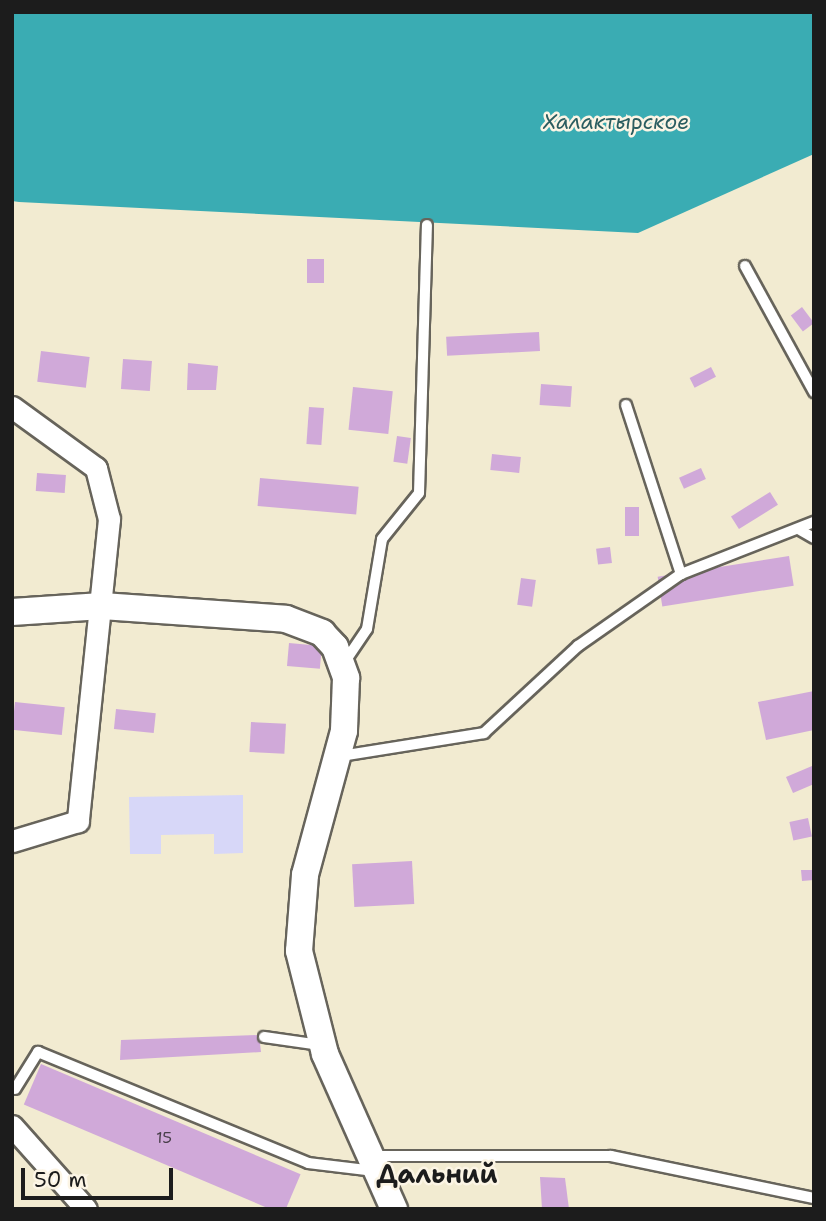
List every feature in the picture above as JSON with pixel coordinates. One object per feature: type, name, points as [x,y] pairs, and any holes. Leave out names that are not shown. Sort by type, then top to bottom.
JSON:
[{"type":"street","points":[[12,407],[96,468],[108,519],[102,606],[78,821],[12,841]]},
{"type":"street","points":[[12,612],[102,606],[286,619],[322,634],[343,664],[341,755],[300,905],[302,975],[323,1046],[394,1209]]},
{"type":"street","points":[[12,1126],[86,1209]]},
{"type":"lane","points":[[343,664],[367,629],[382,539],[419,494],[428,225]]},
{"type":"lane","points":[[745,266],[814,392]]},
{"type":"lane","points":[[625,405],[681,574]]},
{"type":"lane","points":[[341,755],[485,733],[578,646],[681,574],[800,530],[814,522]]},
{"type":"lane","points":[[800,530],[814,538]]},
{"type":"lane","points":[[264,1037],[323,1046]]},
{"type":"lane","points":[[15,1089],[38,1052],[308,1163],[374,1164],[611,1156],[814,1198]]},
{"type":"shaded area","points":[[243,795],[243,853],[214,854],[214,834],[161,835],[161,854],[130,854],[129,797]]},
{"type":"water","name":"Халактырское","points":[[12,12],[814,12],[814,154],[638,233],[12,201]]},
{"type":"building","points":[[307,259],[324,259],[324,283],[307,283]]},
{"type":"building","points":[[802,307],[814,323],[803,331],[791,315]]},
{"type":"building","points":[[539,332],[540,351],[447,356],[446,337]]},
{"type":"building","points":[[41,351],[90,357],[86,388],[37,382]]},
{"type":"building","points":[[123,359],[152,361],[150,391],[121,389]]},
{"type":"building","points":[[188,363],[218,366],[216,390],[187,390]]},
{"type":"building","points":[[711,367],[716,377],[695,388],[690,378]]},
{"type":"building","points":[[541,384],[572,386],[570,407],[540,405]]},
{"type":"building","points":[[353,387],[393,391],[388,434],[349,430]]},
{"type":"building","points":[[309,407],[324,408],[321,445],[306,444]]},
{"type":"building","points":[[397,436],[411,438],[407,464],[393,462]]},
{"type":"building","points":[[492,454],[521,457],[519,473],[490,470]]},
{"type":"building","points":[[701,468],[706,479],[684,489],[679,478]]},
{"type":"building","points":[[37,473],[66,475],[65,493],[36,491]]},
{"type":"building","points":[[260,478],[359,487],[356,515],[258,506]]},
{"type":"building","points":[[770,492],[778,505],[739,529],[731,516]]},
{"type":"building","points":[[625,507],[639,507],[639,536],[625,536]]},
{"type":"building","points":[[610,547],[612,563],[598,565],[596,549]]},
{"type":"building","points":[[789,556],[794,586],[662,606],[658,577]]},
{"type":"building","points":[[521,578],[536,580],[532,607],[517,605]]},
{"type":"building","points":[[289,643],[322,646],[320,669],[287,666]]},
{"type":"building","points":[[814,691],[814,730],[766,740],[758,702]]},
{"type":"building","points":[[15,702],[65,707],[62,735],[12,730]]},
{"type":"building","points":[[116,709],[156,713],[154,733],[114,729]]},
{"type":"building","points":[[251,722],[286,724],[284,754],[249,752]]},
{"type":"building","points":[[812,766],[814,784],[793,793],[786,777]]},
{"type":"building","points":[[808,818],[812,837],[793,841],[789,822]]},
{"type":"building","points":[[412,861],[414,904],[354,907],[352,864]]},
{"type":"building","points":[[801,870],[814,870],[814,880],[802,881]]},
{"type":"building","points":[[259,1035],[261,1052],[120,1060],[121,1040]]},
{"type":"building","points":[[41,1064],[301,1174],[286,1209],[270,1209],[24,1105]]},
{"type":"building","points":[[540,1177],[565,1178],[569,1209],[542,1209]]},
{"type":"district","name":"Дальний","points":[[437,1174]]}]
